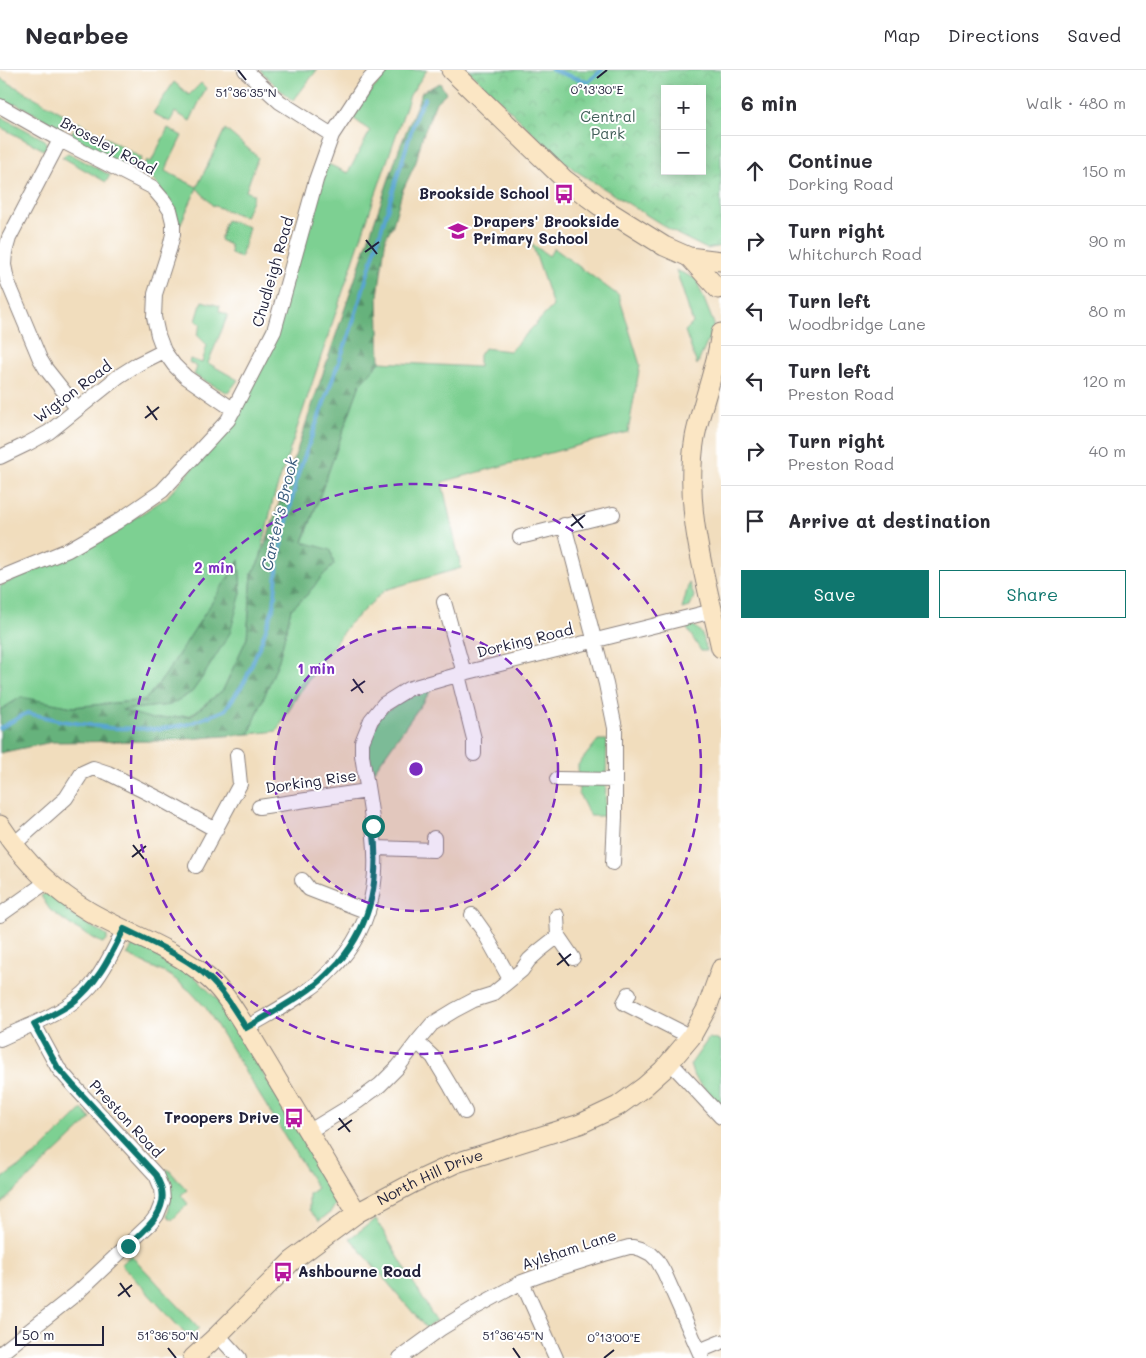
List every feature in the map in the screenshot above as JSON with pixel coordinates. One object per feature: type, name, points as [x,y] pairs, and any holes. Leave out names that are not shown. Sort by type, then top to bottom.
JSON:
[{"type":"street","points":[[245,70],[280,102],[332,135]]},
{"type":"street","name":"Chudleigh Road","points":[[0,578],[68,550],[117,522],[162,491],[228,420],[274,331],[316,180],[332,135],[366,84],[378,70]]},
{"type":"street","points":[[453,72],[565,180],[600,206],[664,246],[689,257],[721,261]]},
{"type":"street","name":"Broseley Road","points":[[0,106],[60,140],[152,187],[164,201],[170,210],[173,234],[155,294],[154,316],[158,334],[164,351],[174,365],[186,377],[234,410]]},
{"type":"street","points":[[60,140],[9,238],[4,265],[7,280],[40,359],[77,408]]},
{"type":"street","points":[[689,257],[720,290]]},
{"type":"street","points":[[721,333],[718,359],[704,399],[695,437],[692,480],[695,529],[721,648]]},
{"type":"street","name":"Wigton Road","points":[[0,457],[49,432],[119,376],[164,351]]},
{"type":"street","points":[[520,537],[612,514]]},
{"type":"street","name":"Dorking Road","points":[[564,525],[594,640]]},
{"type":"street","name":"Dorking Road","points":[[444,602],[461,674]]},
{"type":"street","name":"Dorking Road","points":[[246,1028],[311,989],[323,979],[352,946],[360,931],[368,912],[374,886],[376,848],[362,755],[362,742],[371,720],[391,698],[408,689],[461,674],[713,611]]},
{"type":"street","points":[[594,640],[615,728],[613,863]]},
{"type":"street","points":[[461,674],[474,739],[474,754]]},
{"type":"street","points":[[196,866],[240,784],[237,755]]},
{"type":"street","points":[[13,845],[66,798],[82,773],[93,768],[162,800],[216,830]]},
{"type":"street","points":[[557,779],[615,780]]},
{"type":"street","name":"Dorking Rise","points":[[259,807],[367,790]]},
{"type":"street","points":[[0,825],[13,845],[48,881],[83,907],[187,962],[209,978],[228,1001],[246,1028],[357,1213]]},
{"type":"street","points":[[376,848],[434,850],[434,838]]},
{"type":"street","points":[[302,880],[309,889],[368,912]]},
{"type":"street","points":[[0,915],[48,881]]},
{"type":"street","points":[[472,915],[484,932],[510,980]]},
{"type":"street","points":[[557,916],[558,936],[573,958]]},
{"type":"street","points":[[0,1039],[56,1013],[73,1002],[91,986],[124,929]]},
{"type":"street","points":[[308,1132],[357,1102],[380,1085],[398,1067],[432,1024],[474,1000],[493,994],[522,970],[539,950],[558,936]]},
{"type":"street","name":"North Hill Drive","points":[[193,1358],[292,1261],[357,1213],[413,1182],[456,1164],[580,1124],[618,1106],[644,1087],[670,1062],[691,1037],[707,1008],[721,969]]},
{"type":"street","points":[[629,994],[624,1003],[691,1037]]},
{"type":"street","name":"Preston Road","points":[[0,1354],[77,1293],[128,1246],[157,1215],[163,1200],[162,1189],[156,1175],[76,1090],[58,1068],[34,1024]]},
{"type":"street","points":[[416,1042],[432,1057],[465,1112]]},
{"type":"street","points":[[670,1062],[721,1117]]},
{"type":"street","name":"Aylsham Lane","points":[[400,1358],[440,1329],[522,1282],[563,1267],[629,1248],[641,1249],[651,1254],[657,1260],[700,1355]]},
{"type":"street","points":[[522,1282],[556,1358]]},
{"type":"street","points":[[218,1335],[239,1358]]},
{"type":"street","points":[[700,1355],[721,1342]]},
{"type":"green space","points":[[260,70],[317,70],[293,101]]},
{"type":"green space","points":[[389,70],[427,70],[410,95],[273,500],[260,559],[252,574],[247,638],[223,690],[191,715],[153,720],[120,710],[170,705],[192,692],[204,675],[241,593],[239,561],[164,677],[145,700],[73,707],[22,698],[0,710],[0,586],[105,537],[166,498],[233,423],[328,164],[348,173],[370,131],[353,118],[364,100]]},
{"type":"green space","name":"Central Park","points":[[468,70],[721,70],[721,246],[707,249],[677,234],[576,171],[558,157]]},
{"type":"green space","points":[[0,78],[69,117],[62,129],[15,103],[12,107],[0,100]]},
{"type":"green space","points":[[174,82],[189,95],[201,83],[206,88],[190,121],[175,112],[170,122],[153,113]]},
{"type":"green space","points":[[440,83],[446,93],[436,102],[422,138],[416,162],[402,192],[393,225],[386,237],[378,296],[380,362],[360,384],[303,542],[331,550],[334,565],[306,596],[291,609],[279,660],[249,734],[162,741],[52,742],[0,753],[0,710],[21,697],[73,707],[145,700],[164,677],[239,560],[241,593],[230,633],[192,692],[170,705],[122,710],[153,719],[191,716],[223,690],[247,638],[252,574],[260,559],[399,149],[422,92]]},
{"type":"green space","points":[[0,116],[45,140],[47,146],[44,150],[0,127]]},
{"type":"green space","points":[[78,122],[142,158],[137,168],[128,164],[125,167],[70,136]]},
{"type":"green space","points":[[168,128],[182,136],[165,171],[197,187],[225,129],[258,157],[246,191],[254,195],[245,217],[212,205],[197,188],[180,225],[175,210],[155,181],[142,171],[147,160],[151,162]]},
{"type":"green space","points":[[68,153],[110,175],[106,182],[62,157]]},
{"type":"green space","points":[[226,220],[249,227],[241,258],[231,254],[230,245],[220,240]]},
{"type":"green space","points":[[532,244],[549,256],[554,248],[619,296],[640,365],[628,432],[442,482],[461,568],[385,590],[348,625],[298,695],[277,731],[249,734],[279,660],[291,609],[306,596],[334,565],[330,550],[303,543],[360,384],[380,362],[479,367],[479,355],[484,348],[510,351],[553,306]]},
{"type":"green space","points":[[676,270],[696,279],[714,324],[697,365],[685,331],[693,323]]},
{"type":"green space","points":[[202,301],[220,306],[219,311],[228,315],[208,363],[238,380],[228,393],[194,375],[197,367],[189,362],[190,359],[202,363],[207,345],[197,335],[201,324],[196,321]]},
{"type":"green space","points":[[689,582],[694,596],[690,607],[682,609]]},
{"type":"green space","points":[[692,625],[701,633],[707,651],[701,651],[686,627]]},
{"type":"green space","points":[[432,689],[371,775],[368,743],[380,716],[408,698]]},
{"type":"green space","points":[[598,740],[607,740],[605,816],[590,816],[579,794],[578,765]]},
{"type":"green space","points":[[49,891],[66,907],[66,911],[107,936],[107,941],[102,943],[72,926],[50,910],[41,896]]},
{"type":"green space","points":[[135,942],[188,970],[219,1001],[339,1198],[331,1212],[319,1221],[309,1210],[309,1194],[317,1188],[206,1008],[190,991],[171,976],[127,955]]},
{"type":"green space","points":[[709,1038],[721,1041],[721,1106],[694,1077],[690,1065]]},
{"type":"green space","points":[[82,1109],[91,1119],[0,1205],[0,1180],[37,1154]]},
{"type":"green space","points":[[168,1169],[187,1190],[181,1195],[188,1204],[172,1220],[167,1215],[170,1194],[164,1172]]},
{"type":"green space","points":[[376,1219],[436,1321],[426,1328],[350,1238]]},
{"type":"green space","points":[[131,1255],[199,1328],[189,1338],[121,1264]]},
{"type":"waterway","name":"Carter's Brook","points":[[552,70],[588,82],[602,70]]},
{"type":"waterway","name":"Carter's Brook","points":[[0,728],[27,713],[62,721],[110,728],[160,729],[189,724],[225,710],[245,681],[274,606],[278,560],[298,474],[351,329],[417,112],[425,98]]},
{"type":"place","name":"Brookside School","points":[[564,194]]},
{"type":"place","name":"Drapers' Brookside Primary School","points":[[458,231]]},
{"type":"place","name":"Troopers Drive","points":[[294,1118]]},
{"type":"place","name":"Ashbourne Road","points":[[283,1272]]},
{"type":"route","points":[[128,1246],[157,1215],[163,1200],[162,1189],[156,1175],[58,1068],[34,1024],[73,1002],[91,986],[114,950],[124,929],[187,962],[209,978],[228,1001],[246,1028],[311,989],[323,979],[352,946],[368,912],[374,886],[376,848],[373,826]]}]
